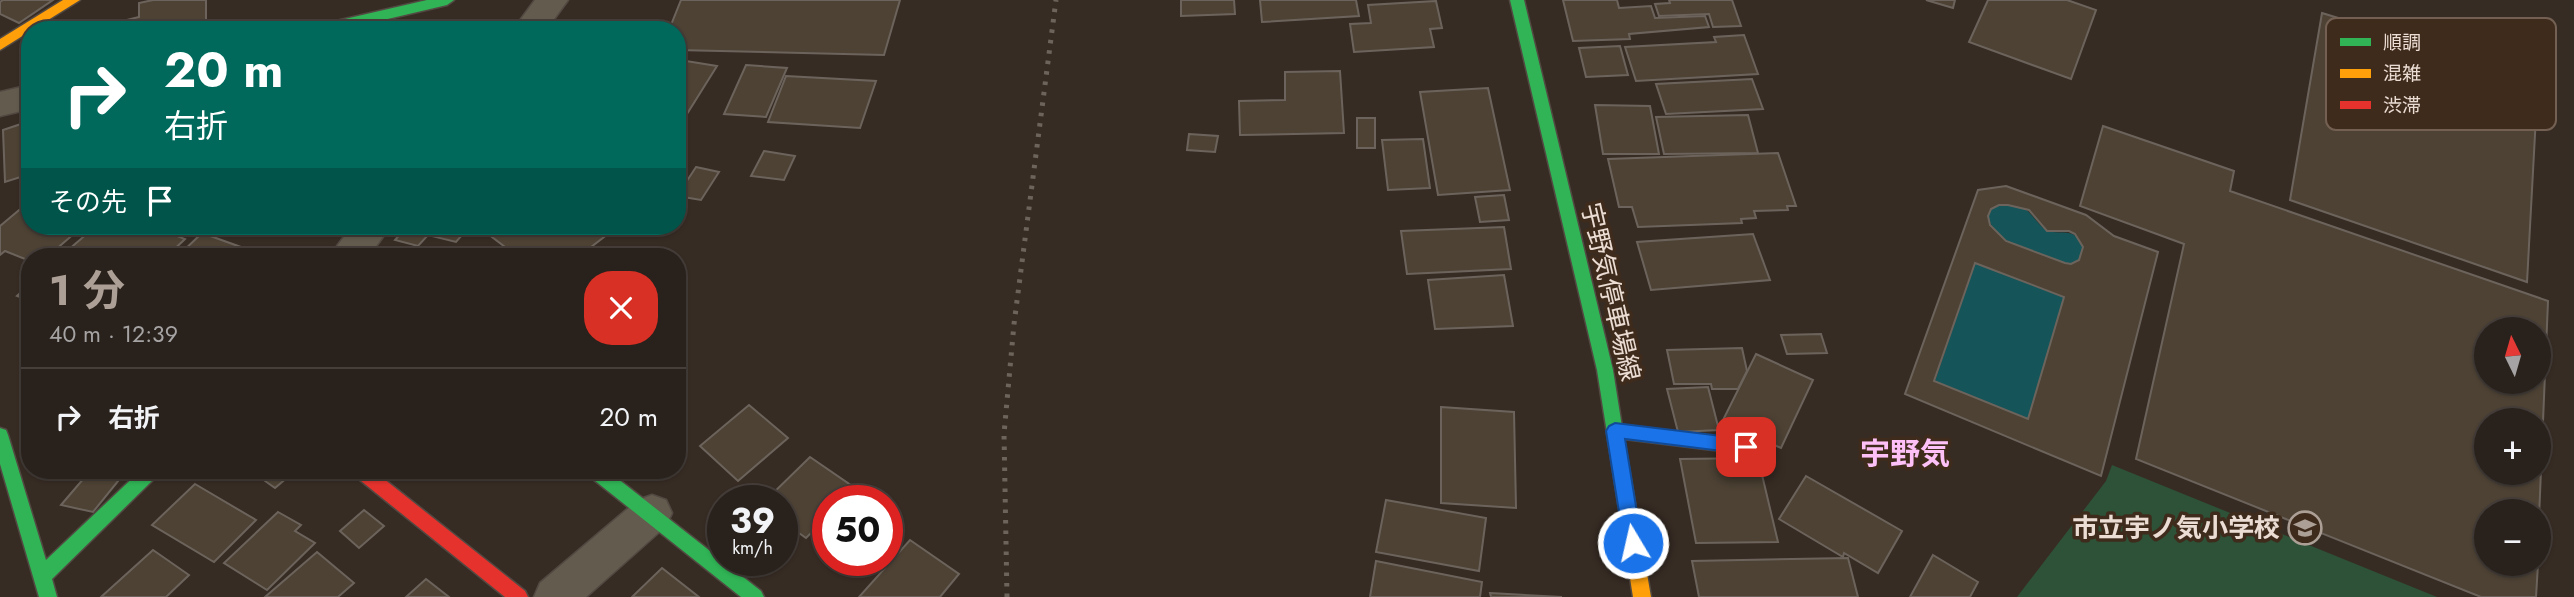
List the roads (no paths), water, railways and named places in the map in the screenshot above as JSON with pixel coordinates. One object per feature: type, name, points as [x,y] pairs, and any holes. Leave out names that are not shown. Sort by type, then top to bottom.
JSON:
[{"type":"street","points":[[40,21],[74,0]]},
{"type":"street","points":[[357,21],[447,0]]},
{"type":"street","points":[[536,21],[552,0]]},
{"type":"street","name":"宇野気停車場線","points":[[1517,0],[1605,370],[1642,597]]},
{"type":"street","points":[[0,46],[21,33]]},
{"type":"street","points":[[0,104],[21,99]]},
{"type":"street","points":[[1615,431],[1746,447]]},
{"type":"street","points":[[0,435],[48,597]]},
{"type":"street","points":[[42,576],[143,479]]},
{"type":"street","points":[[371,479],[519,597]]},
{"type":"street","points":[[606,479],[755,597]]},
{"type":"street","points":[[555,597],[652,513]]},
{"type":"water","points":[[1999,205],[2023,208],[2047,231],[2073,234],[2083,247],[2079,260],[2071,264],[2065,263],[2008,242],[1992,226],[1988,216],[1991,209]]},
{"type":"water","points":[[1975,263],[2064,297],[2028,419],[1935,381]]},
{"type":"railway","points":[[1007,597],[1004,434],[1014,324],[1056,0]]},
{"type":"place","name":"市立宇ノ気小学校","points":[[2305,528]]},
{"type":"district","name":"宇野気","points":[[1905,453]]}]
